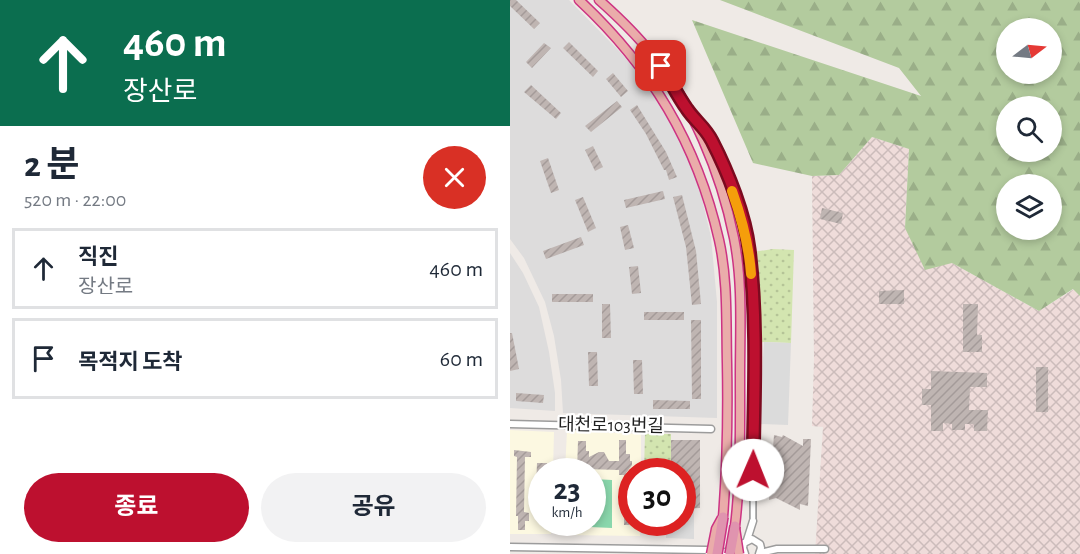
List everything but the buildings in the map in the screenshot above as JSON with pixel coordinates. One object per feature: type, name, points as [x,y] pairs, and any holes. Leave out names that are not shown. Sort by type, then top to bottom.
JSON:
[{"type":"highway","points":[[579,0],[597,16],[657,88],[689,149],[720,241],[725,282],[728,391],[723,518],[717,554]]},
{"type":"highway","points":[[599,0],[651,53],[688,111],[712,163],[734,238],[739,280],[740,442],[738,495],[730,554]]},
{"type":"highway","points":[[688,111],[702,124],[725,169]]},
{"type":"highway","points":[[709,552],[716,529],[723,518]]},
{"type":"highway","points":[[735,526],[744,549]]},
{"type":"street","points":[[725,169],[749,248],[753,322],[753,521],[759,542],[759,554],[777,549],[825,549]]},
{"type":"street","name":"대천로103번길","points":[[510,424],[711,429]]},
{"type":"street","points":[[744,549],[753,521]]},
{"type":"street","points":[[510,547],[709,552],[710,547],[744,549],[759,542],[777,549]]},
{"type":"shaded area","points":[[510,0],[569,0],[622,54],[654,92],[676,130],[697,178],[711,237],[717,302],[717,418],[563,413],[561,380],[554,336],[545,302],[524,258],[510,239]]},
{"type":"shaded area","points":[[872,137],[909,149],[905,228],[952,263],[1039,311],[1074,289],[1080,296],[1080,554],[815,554],[823,427],[812,426],[814,359],[812,176],[839,175]]},
{"type":"shaded area","points":[[510,253],[523,273],[539,307],[549,352],[555,393],[555,411],[510,408]]},
{"type":"shaded area","points":[[764,342],[791,343],[788,425],[759,424]]},
{"type":"shaded area","points":[[510,430],[554,432],[553,458],[528,458],[528,534],[510,534]]},
{"type":"shaded area","points":[[567,431],[641,434],[641,458],[618,458],[618,536],[606,536],[606,458],[566,458]]},
{"type":"shaded area","points":[[666,536],[694,536],[694,539],[666,538]]},
{"type":"green space","points":[[720,0],[1080,0],[1080,296],[1073,289],[1039,311],[952,263],[925,270],[905,228],[909,149],[872,137],[839,175],[812,176],[753,163],[692,20],[921,96],[899,68]]},
{"type":"green space","points":[[773,249],[794,250],[791,343],[759,342],[753,252]]},
{"type":"green space","points":[[645,434],[671,434],[671,458],[644,458]]},
{"type":"green space","points":[[606,480],[612,480],[612,528],[606,528]]},
{"type":"slow traffic","points":[[732,191],[749,248],[751,274]]},
{"type":"route","points":[[661,66],[688,111],[702,124],[712,140],[725,169],[749,248],[752,291],[753,470]]}]
